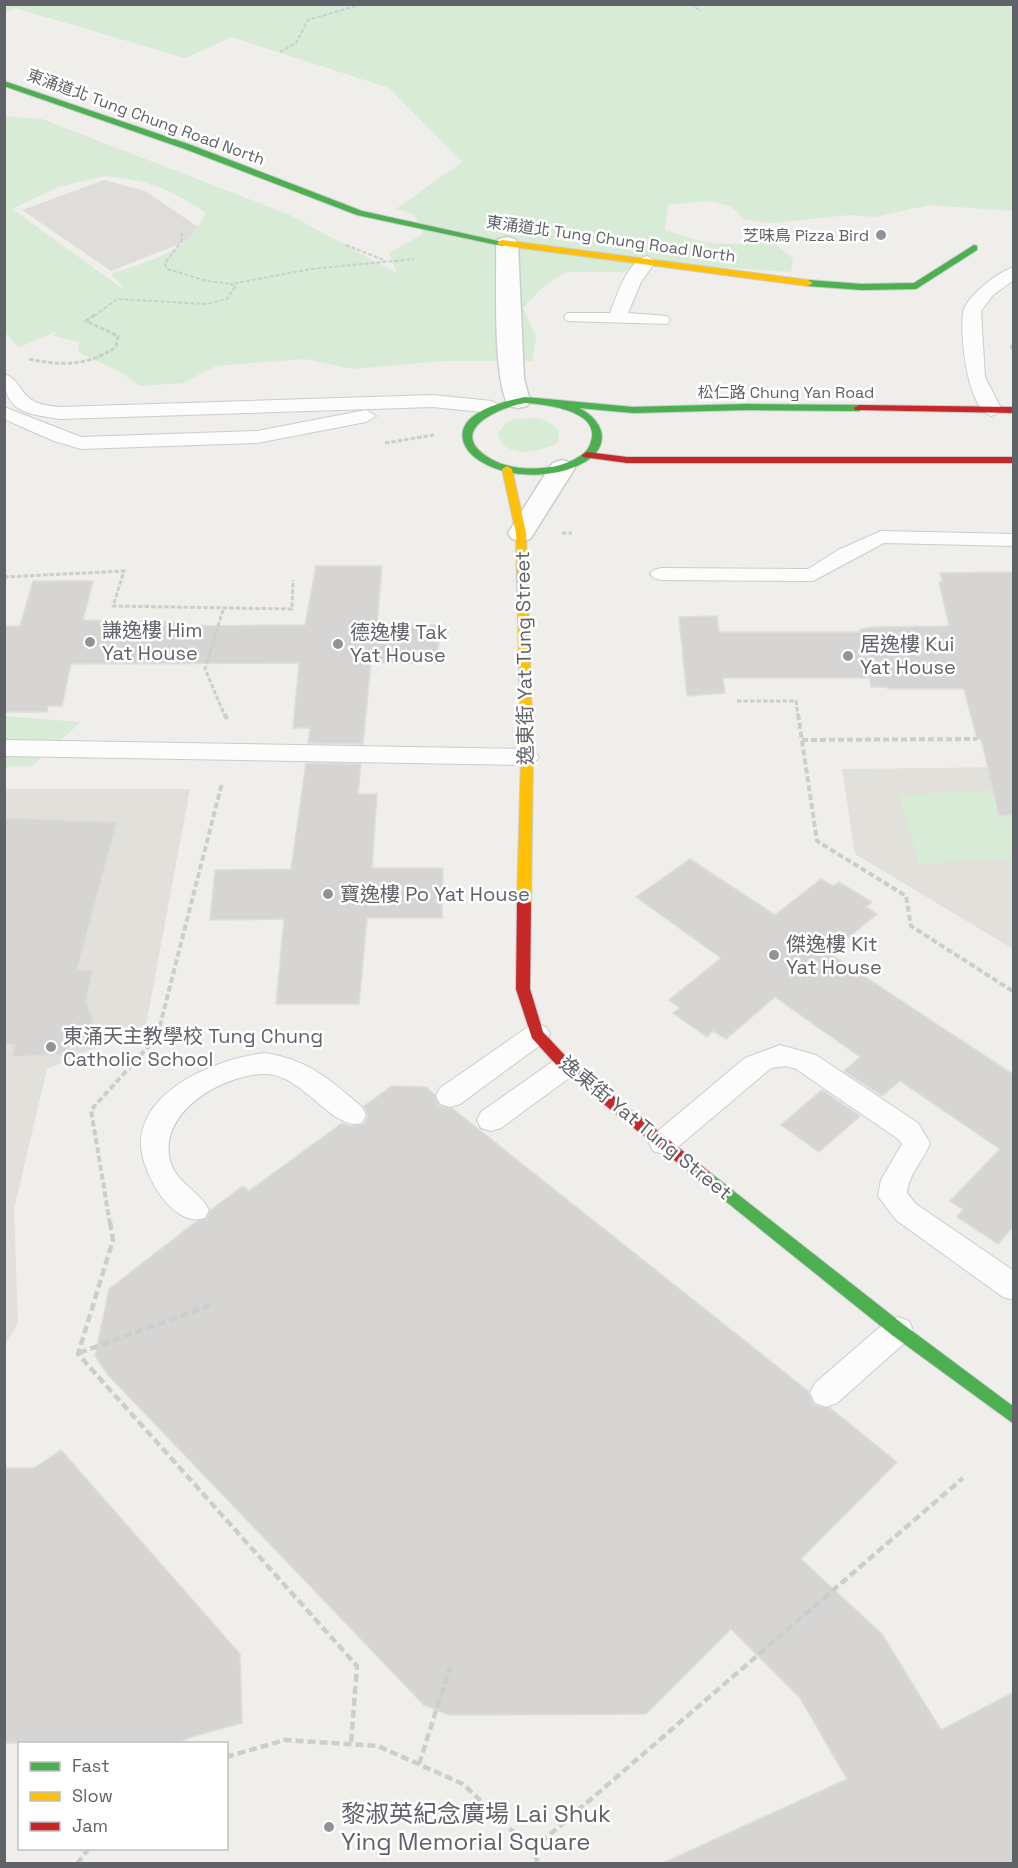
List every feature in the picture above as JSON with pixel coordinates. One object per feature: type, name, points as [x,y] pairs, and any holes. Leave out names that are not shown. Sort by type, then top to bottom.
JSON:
[{"type":"street","name":"東涌道北 Tung Chung Road North","points":[[4,82],[188,147],[360,213],[507,244],[796,282],[862,287],[916,286],[974,248]]},
{"type":"street","points":[[507,244],[512,379],[518,401]]},
{"type":"street","points":[[518,401],[559,403],[577,410],[591,420],[597,431],[596,444],[587,455],[562,468],[526,471],[507,469],[490,463],[473,450],[467,435],[471,424],[479,415],[492,407],[518,401]]},
{"type":"street","name":"松仁路 Chung Yan Road","points":[[559,403],[633,410],[746,407],[1014,410]]},
{"type":"street","points":[[587,455],[627,460],[1014,460]]},
{"type":"street","name":"逸東街 Yat Tung Street","points":[[521,533],[562,468]]},
{"type":"street","name":"逸東街 Yat Tung Street","points":[[507,469],[521,533],[527,757],[523,989],[537,1034],[566,1066],[898,1330],[1014,1417]]},
{"type":"lane","points":[[617,319],[632,281],[647,261]]},
{"type":"lane","points":[[992,410],[976,377],[972,312],[987,291],[1014,272]]},
{"type":"lane","points":[[573,317],[661,321]]},
{"type":"lane","points":[[7,392],[35,409],[60,413],[433,401],[492,407]]},
{"type":"lane","points":[[4,413],[21,417],[67,440],[81,443],[257,437],[392,411],[426,409],[448,412],[471,424]]},
{"type":"lane","points":[[661,574],[813,575],[845,554],[881,537],[1014,540]]},
{"type":"lane","points":[[4,748],[527,757]]},
{"type":"lane","points":[[450,1096],[537,1034]]},
{"type":"lane","points":[[663,1143],[768,1056],[782,1054],[794,1057],[908,1131],[916,1143],[913,1154],[892,1180],[892,1196],[906,1212],[1014,1288]]},
{"type":"lane","points":[[195,1210],[171,1188],[157,1163],[157,1136],[169,1109],[192,1088],[221,1072],[250,1065],[284,1066],[308,1078],[352,1115]]},
{"type":"lane","points":[[491,1120],[566,1066]]},
{"type":"lane","points":[[826,1393],[898,1330]]},
{"type":"path","points":[[280,52],[296,43],[308,20],[362,4]]},
{"type":"path","points":[[690,4],[701,11]]},
{"type":"path","points":[[182,233],[182,242],[165,263],[167,269],[207,281],[231,284],[311,269],[416,258]]},
{"type":"path","points":[[28,358],[50,364],[82,364],[100,359],[116,347],[118,336],[86,321],[117,299],[160,303],[218,303],[228,299],[235,287],[231,284]]},
{"type":"path","points":[[4,577],[124,571],[113,606],[223,610],[292,609],[293,580]]},
{"type":"path","points":[[78,1354],[113,1239],[90,1110],[157,1037],[235,737],[205,669],[223,610]]},
{"type":"path","points":[[737,701],[796,701],[817,841],[906,896],[911,926],[1014,992]]},
{"type":"path","points":[[802,740],[977,739]]},
{"type":"path","points":[[78,1354],[213,1304]]},
{"type":"path","points":[[78,1354],[357,1665],[351,1744]]},
{"type":"path","points":[[532,1850],[963,1478]]},
{"type":"path","points":[[419,1764],[450,1667]]},
{"type":"path","points":[[228,1756],[285,1740],[378,1746],[463,1784],[532,1850],[539,1863]]},
{"type":"path","points":[[77,1863],[87,1850]]},
{"type":"shaded area","points":[[104,180],[145,191],[207,233],[111,271],[22,210]]},
{"type":"shaded area","points":[[1013,767],[1013,949],[855,854],[842,769]]},
{"type":"shaded area","name":"東涌天主教學校 Tung Chung Catholic School","points":[[5,789],[190,789],[146,1025],[47,1069],[14,1209],[18,1323],[5,1345]]},
{"type":"green space","points":[[5,4],[1013,5],[1013,211],[929,205],[875,217],[850,215],[771,223],[744,219],[730,206],[708,201],[668,205],[665,230],[706,242],[742,244],[772,241],[793,259],[791,272],[667,264],[618,272],[566,272],[543,287],[523,308],[536,337],[532,361],[444,361],[353,369],[305,359],[216,366],[183,383],[140,386],[120,372],[78,352],[79,342],[53,336],[59,330],[18,348],[5,332],[5,116],[42,119],[290,215],[397,273],[389,253],[423,234],[414,214],[396,209],[462,162],[389,88],[232,37],[185,58],[15,8],[5,13]],"holes":[[[104,176],[146,183],[169,191],[206,213],[198,227],[178,247],[154,259],[111,274],[126,291],[12,209],[58,187]]]},
{"type":"green space","points":[[515,419],[546,420],[559,430],[559,441],[544,449],[524,452],[515,451],[501,442],[498,433],[506,423]]},
{"type":"green space","points":[[4,716],[81,722],[32,766],[5,767]]},
{"type":"green space","points":[[1013,789],[1013,859],[919,864],[899,795]]},
{"type":"building","points":[[316,566],[382,566],[377,624],[439,625],[438,663],[371,663],[363,744],[308,743],[310,728],[293,728],[299,663],[71,664],[62,706],[48,706],[47,712],[4,712],[4,626],[20,626],[33,581],[93,581],[83,620],[180,622],[179,626],[305,625]]},
{"type":"building","name":"居逸樓 Kui Yat House","points":[[1014,572],[1014,814],[999,816],[981,739],[977,739],[964,689],[888,689],[887,687],[871,687],[870,678],[723,678],[725,693],[687,696],[679,617],[717,616],[719,632],[860,632],[860,629],[875,627],[949,626],[939,582],[943,582],[940,573]]},
{"type":"building","name":"寶逸樓 Po Yat House","points":[[306,763],[361,764],[358,794],[377,794],[372,868],[443,868],[442,918],[367,918],[359,1004],[276,1004],[284,919],[210,920],[215,870],[291,869]]},
{"type":"building","points":[[4,818],[117,822],[77,970],[93,970],[86,1002],[94,1022],[75,1037],[63,1054],[12,1057],[15,1045],[4,1044]]},
{"type":"building","points":[[690,859],[775,915],[821,879],[833,886],[839,882],[872,902],[866,907],[877,914],[829,953],[1014,1075],[1014,1226],[998,1244],[957,1217],[963,1209],[950,1201],[1000,1149],[900,1081],[882,1096],[844,1071],[860,1057],[775,997],[726,1039],[713,1031],[707,1037],[673,1013],[680,1008],[669,1000],[721,958],[636,897]]},
{"type":"building","points":[[392,1086],[426,1087],[434,1094],[439,1106],[453,1109],[808,1391],[814,1405],[830,1408],[897,1462],[801,1559],[882,1634],[941,1730],[1014,1692],[1014,1863],[663,1863],[847,1779],[800,1698],[731,1629],[646,1714],[449,1715],[424,1705],[108,1375],[95,1356],[109,1289],[197,1221],[207,1219],[211,1210],[243,1186],[249,1191],[342,1123],[351,1126],[364,1124],[368,1116],[364,1106]]},
{"type":"building","points":[[822,1090],[860,1116],[819,1152],[781,1125]]},
{"type":"building","points":[[61,1450],[240,1654],[242,1723],[180,1742],[4,1743],[4,1468],[34,1468]]},
{"type":"traffic: fast","points":[[4,83],[188,147],[360,213],[502,243]]},
{"type":"traffic: fast","points":[[808,283],[862,287],[916,286],[974,248]]},
{"type":"traffic: fast","points":[[525,400],[547,402],[574,409],[594,422],[598,432],[596,444],[588,455],[575,463],[541,471],[505,468],[479,456],[469,445],[467,434],[471,425],[490,411],[525,400]]},
{"type":"traffic: fast","points":[[559,403],[633,410],[746,407],[859,408]]},
{"type":"traffic: fast","points":[[703,1175],[898,1330],[1014,1417]]},
{"type":"traffic: slow","points":[[502,243],[808,283]]},
{"type":"traffic: slow","points":[[507,469],[521,533],[527,757],[524,903]]},
{"type":"traffic: jam","points":[[859,408],[1014,410]]},
{"type":"traffic: jam","points":[[587,455],[627,460],[1014,460]]},
{"type":"traffic: jam","points":[[524,903],[523,989],[537,1034],[566,1066],[703,1175]]},
{"type":"place","name":"芝味鳥 Pizza Bird","points":[[881,235]]},
{"type":"place","name":"謙逸樓 Him Yat House","points":[[90,642]]},
{"type":"place","name":"德逸樓 Tak Yat House","points":[[338,644]]},
{"type":"place","name":"居逸樓 Kui Yat House","points":[[848,656]]},
{"type":"place","name":"寶逸樓 Po Yat House","points":[[328,894]]},
{"type":"place","name":"傑逸樓 Kit Yat House","points":[[774,955]]},
{"type":"place","name":"東涌天主教學校 Tung Chung Catholic School","points":[[51,1047]]},
{"type":"place","name":"黎淑英紀念廣場 Lai Shuk Ying Memorial Square","points":[[329,1827]]}]
